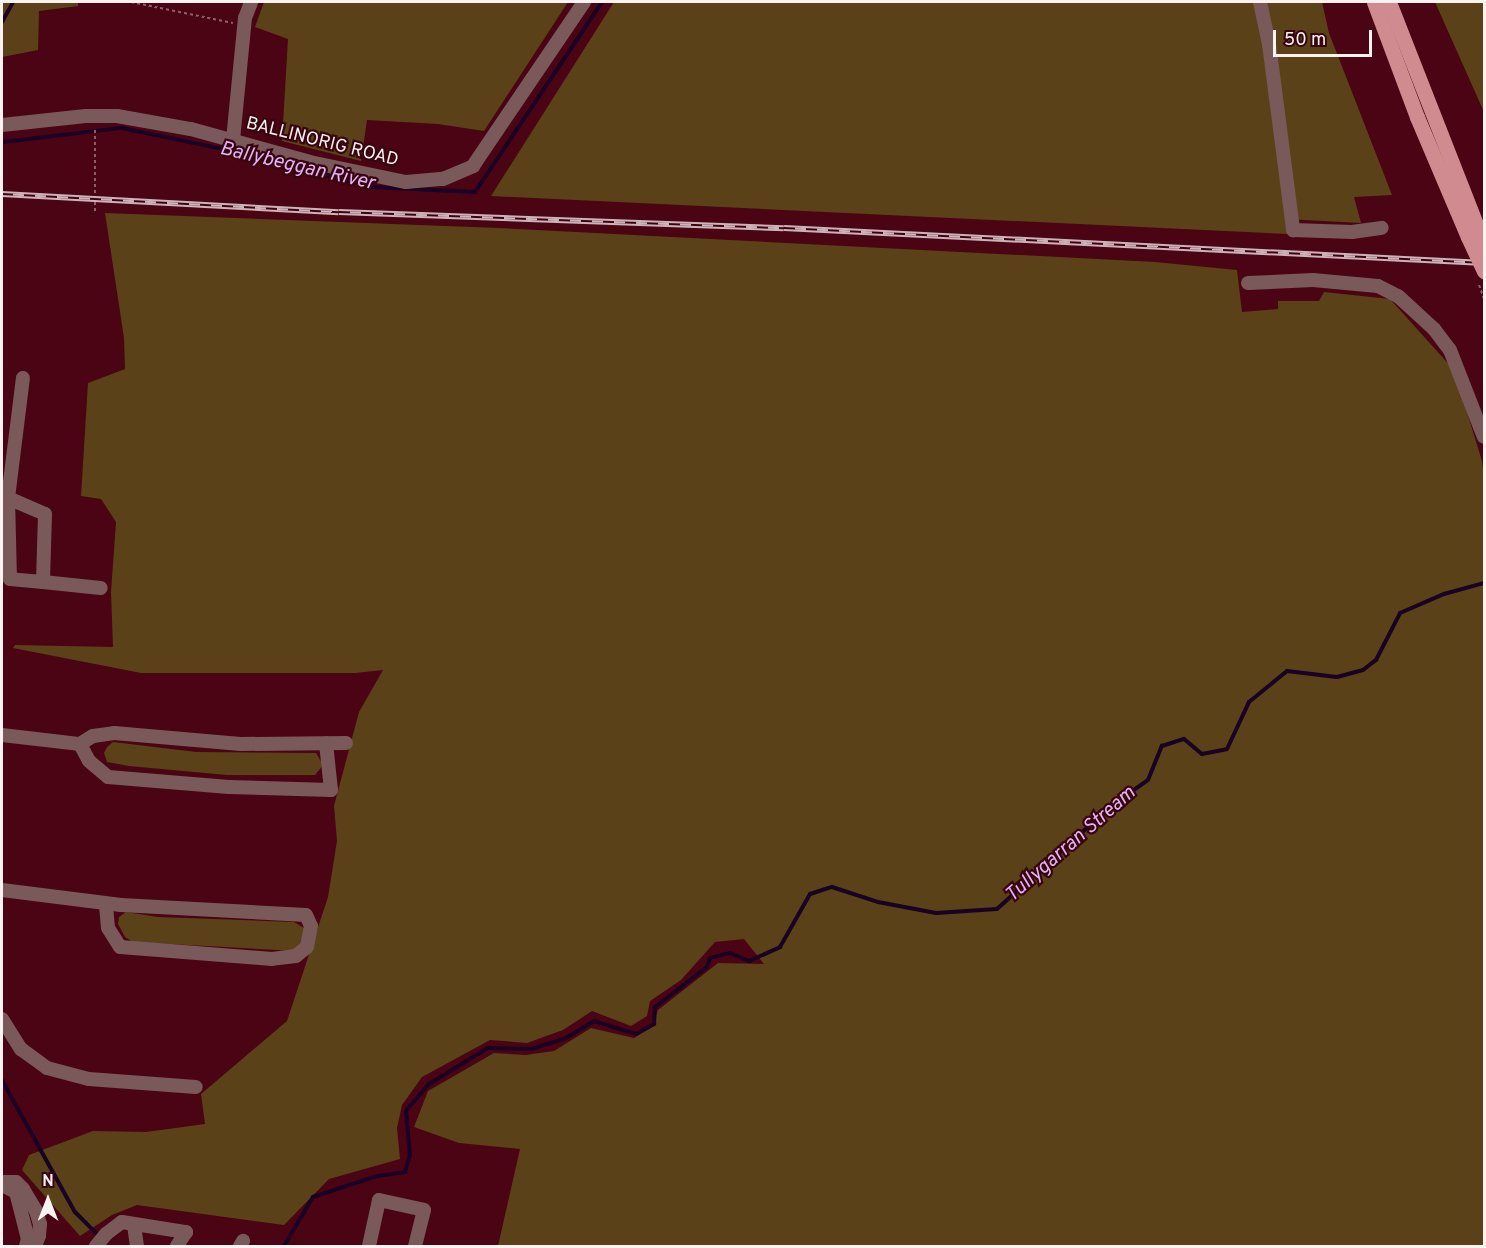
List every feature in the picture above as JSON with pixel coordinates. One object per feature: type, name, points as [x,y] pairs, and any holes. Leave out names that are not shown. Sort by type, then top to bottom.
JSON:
[{"type":"main road","points":[[1374,2],[1417,117],[1478,240]]},
{"type":"main road","points":[[1389,2],[1478,240],[1481,277]]},
{"type":"street","points":[[233,140],[244,26],[251,2]]},
{"type":"street","name":"BALLINORIG ROAD","points":[[2,126],[86,116],[117,116],[150,120],[310,162],[406,182],[443,178],[473,166],[584,2]]},
{"type":"street","points":[[1260,2],[1269,44],[1293,230],[1352,232],[1382,228]]},
{"type":"street","points":[[1248,283],[1313,280],[1378,286],[1398,296],[1434,329],[1450,350],[1485,437]]},
{"type":"street","points":[[23,378],[5,492],[10,579],[101,588]]},
{"type":"street","points":[[5,492],[45,514],[43,582]]},
{"type":"street","points":[[2,735],[80,744],[93,736],[114,733],[241,744],[346,743]]},
{"type":"street","points":[[80,744],[88,761],[108,777],[229,787],[331,790],[326,743]]},
{"type":"street","points":[[2,890],[106,904],[306,915],[311,926],[307,947],[296,956],[280,958],[120,947],[108,928],[106,904]]},
{"type":"street","points":[[2,1019],[21,1050],[46,1068],[89,1079],[196,1087]]},
{"type":"street","points":[[2,1182],[16,1182],[36,1211],[40,1224],[39,1236],[30,1245]]},
{"type":"street","points":[[2,1188],[9,1187],[16,1192],[30,1245]]},
{"type":"street","points":[[369,1246],[379,1200],[424,1210],[415,1246]]},
{"type":"street","points":[[96,1246],[106,1234],[123,1222],[186,1232],[177,1246]]},
{"type":"street","points":[[134,1225],[136,1246]]},
{"type":"path","points":[[131,2],[244,26]]},
{"type":"path","points":[[95,123],[95,211]]},
{"type":"path","points":[[1481,277],[1485,299]]},
{"type":"shaded area","points":[[2,2],[78,2],[78,6],[39,11],[38,50],[2,57]]},
{"type":"shaded area","points":[[264,2],[568,2],[484,131],[438,124],[367,120],[361,161],[282,141],[288,39],[255,27]]},
{"type":"shaded area","points":[[614,2],[1322,2],[1329,33],[1392,195],[1354,197],[1361,223],[1286,219],[1288,234],[491,196]]},
{"type":"shaded area","points":[[1435,2],[1484,2],[1484,112]]},
{"type":"shaded area","points":[[105,213],[499,228],[1155,262],[1237,270],[1242,312],[1278,309],[1278,301],[1319,301],[1324,292],[1390,299],[1454,370],[1482,461],[1484,477],[1484,1246],[498,1246],[520,1149],[459,1143],[414,1127],[428,1091],[494,1053],[526,1055],[554,1051],[591,1028],[634,1038],[652,1027],[658,1010],[718,963],[764,964],[744,939],[715,942],[681,980],[650,1001],[647,1016],[631,1026],[592,1011],[563,1030],[527,1043],[490,1040],[422,1077],[402,1105],[397,1128],[400,1159],[329,1179],[284,1225],[137,1205],[112,1215],[80,1236],[22,1170],[29,1155],[93,1131],[146,1132],[205,1124],[201,1094],[287,1021],[328,897],[337,841],[334,806],[359,712],[383,670],[355,673],[141,673],[13,648],[15,645],[113,647],[111,592],[116,522],[101,499],[81,496],[88,383],[125,369],[124,338]]},
{"type":"shaded area","points":[[113,742],[196,752],[316,753],[323,765],[315,775],[227,775],[129,766],[107,762],[104,753]]},
{"type":"shaded area","points":[[126,912],[158,917],[294,922],[304,928],[302,942],[296,951],[133,942],[125,937],[118,924],[119,917]]},
{"type":"waterway","points":[[2,22],[13,2]]},
{"type":"waterway","name":"Ballybeggan River","points":[[2,142],[122,128],[232,151],[372,187],[475,192],[602,2]]},
{"type":"waterway","name":"Tullygarran Stream","points":[[284,1246],[313,1197],[377,1176],[405,1172],[410,1155],[406,1111],[429,1084],[488,1048],[531,1049],[566,1038],[594,1021],[636,1034],[654,1024],[655,1007],[707,967],[710,958],[730,953],[749,961],[780,947],[810,894],[832,887],[878,902],[936,913],[997,909],[1111,806],[1148,780],[1162,746],[1184,739],[1202,754],[1227,749],[1249,702],[1287,671],[1337,677],[1363,670],[1376,660],[1400,613],[1444,594],[1484,583]]},
{"type":"waterway","name":"Ballybeggan River","points":[[2,1080],[75,1212],[99,1236]]},
{"type":"railway","points":[[2,194],[339,212],[784,228],[1484,263]]}]
